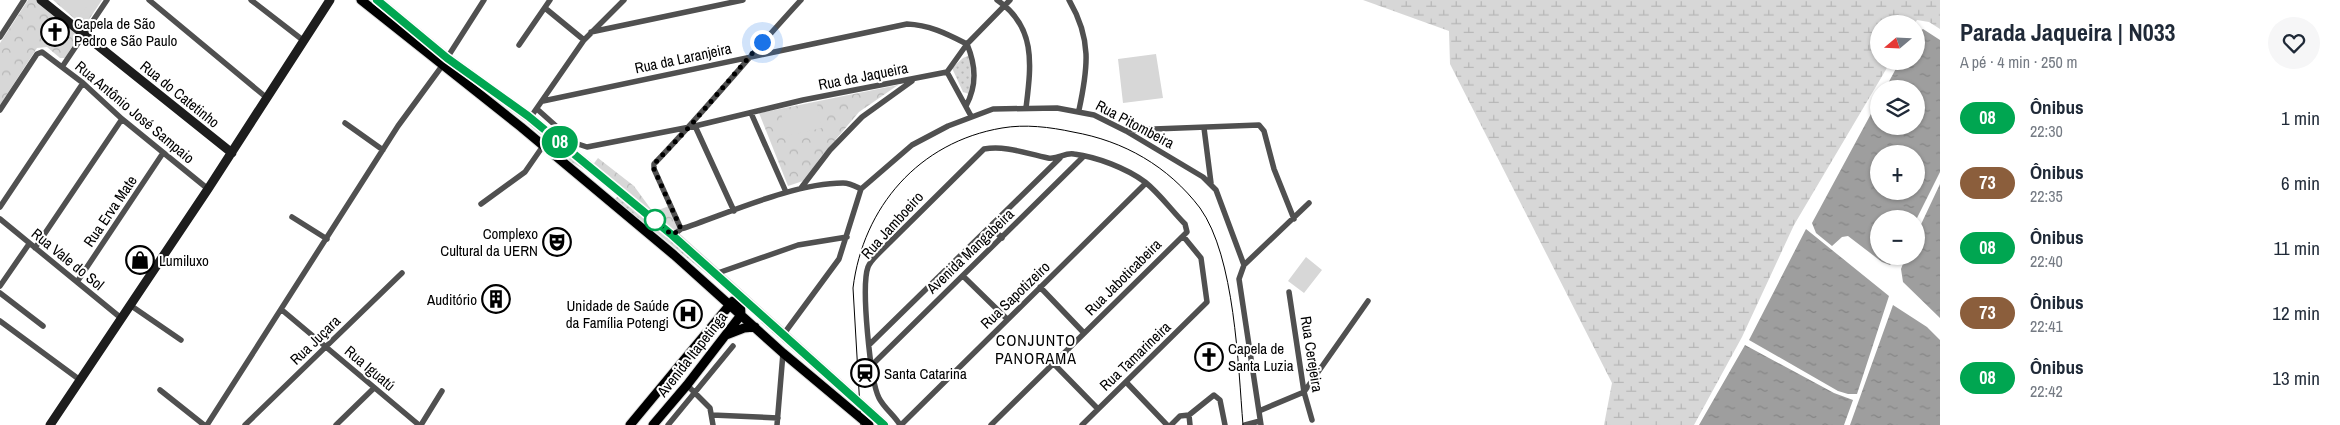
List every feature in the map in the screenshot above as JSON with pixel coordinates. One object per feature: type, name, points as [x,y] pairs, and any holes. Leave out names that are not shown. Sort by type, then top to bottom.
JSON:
[{"type":"main road","name":"Rua do Catetinho","points":[[41,0],[232,153]]},
{"type":"main road","points":[[50,425],[232,153],[330,0]]},
{"type":"main road","points":[[361,0],[444,62],[543,128],[672,235],[884,425]]},
{"type":"main road","points":[[377,0],[496,108],[674,255],[784,353],[869,425]]},
{"type":"main road","points":[[496,108],[502,103],[530,123],[543,128]]},
{"type":"main road","points":[[571,169],[585,173],[607,191],[612,193],[617,190]]},
{"type":"main road","points":[[729,305],[741,298]]},
{"type":"main road","name":"Avenida Itapetinga","points":[[653,425],[687,385],[741,315],[741,298]]},
{"type":"main road","name":"Avenida Itapetinga","points":[[630,425],[729,305]]},
{"type":"main road","points":[[724,336],[744,328],[755,327]]},
{"type":"street","points":[[0,37],[24,0]]},
{"type":"street","points":[[62,67],[107,0]]},
{"type":"street","points":[[149,0],[267,98]]},
{"type":"street","points":[[251,0],[304,41]]},
{"type":"street","points":[[160,390],[205,425],[282,310],[383,150],[484,0]]},
{"type":"street","points":[[519,45],[550,0]]},
{"type":"street","points":[[530,118],[584,40],[624,0]]},
{"type":"street","points":[[591,32],[743,0]]},
{"type":"street","points":[[681,229],[654,169],[654,164],[693,126],[749,56],[801,0]]},
{"type":"street","points":[[997,0],[1004,5],[1020,26],[1028,43],[1031,70],[1026,108]]},
{"type":"street","points":[[971,116],[946,72],[967,44],[1010,0]]},
{"type":"street","points":[[1069,0],[1078,20],[1088,53],[1087,72],[1079,110]]},
{"type":"street","points":[[545,8],[584,40]]},
{"type":"street","name":"Rua da Laranjeira","points":[[543,101],[907,24],[922,25],[936,29],[967,44]]},
{"type":"street","points":[[966,106],[971,97],[975,74],[967,44]]},
{"type":"street","name":"Rua Antônio José Sampaio","points":[[0,110],[36,54],[39,52],[45,54],[83,83],[122,119],[208,189]]},
{"type":"street","name":"Rua da Jaqueira","points":[[537,109],[575,143],[584,148],[693,126],[803,100],[946,72]]},
{"type":"street","points":[[801,188],[830,150],[862,117],[915,79]]},
{"type":"street","points":[[0,207],[83,83]]},
{"type":"street","name":"Rua Pitombeira","points":[[861,189],[912,145],[971,116],[993,109],[1026,108],[1079,110],[1094,115],[1126,130],[1211,183]]},
{"type":"street","points":[[751,113],[786,192]]},
{"type":"street","points":[[35,248],[122,119]]},
{"type":"street","points":[[345,123],[383,150]]},
{"type":"street","points":[[1126,130],[1204,128],[1256,124],[1264,131],[1274,169],[1294,219]]},
{"type":"street","points":[[693,126],[734,211]]},
{"type":"street","points":[[1204,128],[1211,183],[1219,198],[1244,265]]},
{"type":"street","points":[[481,204],[525,172],[543,146]]},
{"type":"street","name":"Rua Jamboeiro","points":[[900,425],[879,398],[867,312],[866,280],[869,266],[877,254],[980,151],[989,148],[1021,151],[1049,158],[1062,157]]},
{"type":"street","name":"Rua Erva Mate","points":[[77,282],[163,153]]},
{"type":"street","points":[[1062,157],[1071,153],[1084,156],[1125,170],[1146,183],[1185,224],[1185,234]]},
{"type":"street","name":"Avenida Mangabeira","points":[[873,364],[1084,156]]},
{"type":"street","name":"Avenida Mangabeira","points":[[870,344],[1062,157]]},
{"type":"street","points":[[672,235],[681,229],[801,188],[843,183],[853,184],[861,189],[839,259],[783,335]]},
{"type":"street","name":"Rua Sapotizeiro","points":[[900,425],[1146,183]]},
{"type":"street","points":[[1245,425],[1261,423],[1239,279],[1244,265],[1310,202]]},
{"type":"street","points":[[292,217],[327,239]]},
{"type":"street","name":"Rua Vale do Sol","points":[[0,219],[121,318]]},
{"type":"street","points":[[991,227],[1002,238]]},
{"type":"street","name":"Rua Tamarineira","points":[[1082,425],[1206,304],[1208,299],[1201,258],[1185,234]]},
{"type":"street","name":"Rua Jaboticabeira","points":[[991,425],[1185,234]]},
{"type":"street","points":[[718,276],[798,246],[847,237]]},
{"type":"street","points":[[0,286],[29,244]]},
{"type":"street","name":"Rua Juçara","points":[[246,425],[402,273]]},
{"type":"street","points":[[963,276],[1007,319]]},
{"type":"street","points":[[1040,287],[1084,333]]},
{"type":"street","name":"Rua Cerejeira","points":[[1289,292],[1304,392],[1312,420]]},
{"type":"street","points":[[0,293],[43,326]]},
{"type":"street","points":[[1258,411],[1304,392],[1368,300]]},
{"type":"street","points":[[130,305],[181,340]]},
{"type":"street","name":"Rua Iguatú","points":[[282,310],[420,425]]},
{"type":"street","points":[[0,321],[80,380]]},
{"type":"street","name":"Avenida Itapetinga","points":[[668,425],[733,346]]},
{"type":"street","points":[[777,425],[784,353]]},
{"type":"street","points":[[1053,363],[1098,409]]},
{"type":"street","points":[[1126,382],[1169,425],[1180,416],[1189,415],[1211,396],[1216,396],[1220,400],[1225,425]]},
{"type":"street","points":[[687,385],[707,404],[712,416],[713,425]]},
{"type":"street","points":[[336,425],[374,388]]},
{"type":"street","points":[[420,425],[442,391]]},
{"type":"street","points":[[1189,415],[1190,425]]},
{"type":"street","points":[[712,416],[778,418]]},
{"type":"green space","points":[[28,0],[38,0],[80,34],[65,58],[60,58],[47,47],[37,48],[0,105],[0,43]]},
{"type":"green space","points":[[53,0],[102,0],[84,27]]},
{"type":"green space","points":[[59,0],[82,0],[88,5],[78,18]]},
{"type":"green space","points":[[1363,0],[1940,0],[1940,29],[1925,21],[1925,15],[1870,15],[1870,70],[1886,70],[1880,80],[1870,80],[1870,97],[1794,225],[1742,337],[1694,425],[1604,425],[1612,383],[1450,64],[1449,31]]},
{"type":"green space","points":[[1156,54],[1163,98],[1123,103],[1118,59]]},
{"type":"green space","points":[[970,55],[971,79],[969,94],[963,92],[952,68],[963,58]]},
{"type":"green space","points":[[898,85],[859,112],[820,158],[806,180],[788,186],[759,113]]},
{"type":"green space","points":[[817,104],[822,128],[786,136],[781,112]]},
{"type":"green space","points":[[527,123],[533,126],[592,174],[573,163]]},
{"type":"green space","points":[[598,158],[634,186],[653,212],[669,206],[679,228],[674,231],[592,166]]},
{"type":"green space","points":[[619,195],[694,257],[718,283],[615,199]]},
{"type":"green space","points":[[1306,257],[1322,270],[1304,293],[1288,281]]},
{"type":"green space","points":[[758,320],[781,334],[848,400]]},
{"type":"water","points":[[1925,30],[1940,40],[1940,172],[1921,210],[1870,210],[1870,253],[1848,236],[1842,237],[1832,246],[1816,233],[1812,223],[1870,116],[1870,135],[1925,135],[1925,80],[1890,80],[1895,70],[1925,70]]},
{"type":"water","points":[[1940,184],[1940,318],[1903,282],[1901,269],[1903,265],[1925,265],[1925,216]]},
{"type":"water","points":[[1806,229],[1889,296],[1857,394],[1838,391],[1749,340]]},
{"type":"water","points":[[1893,305],[1927,327],[1940,340],[1940,425],[1850,425]]},
{"type":"water","points":[[1745,345],[1834,393],[1853,400],[1844,425],[1699,425]]},
{"type":"tram line","points":[[861,425],[853,288],[859,258],[869,231],[883,205],[900,183],[921,163],[945,148],[972,136],[1002,128],[1029,126],[1092,136],[1127,149],[1144,158],[1174,180],[1200,208],[1212,229],[1228,282],[1233,312],[1243,425]]},
{"type":"bus line","name":"08","points":[[377,0],[447,58],[528,116],[672,235],[860,406],[884,425]]},
{"type":"place","name":"Capela de São Pedro e São Paulo","points":[[55,32]]},
{"type":"place","name":"Complexo Cultural da UERN","points":[[557,242]]},
{"type":"place","name":"Lumiluxo","points":[[140,260]]},
{"type":"place","name":"Auditório","points":[[496,299]]},
{"type":"place","name":"Unidade de Saúde da Família Potengi","points":[[688,314]]},
{"type":"place","name":"Capela de Santa Luzia","points":[[1209,357]]},
{"type":"place","name":"Santa Catarina","points":[[865,373]]},
{"type":"district","name":"CONJUNTO PANORAMA","points":[[1036,349]]},
{"type":"route","points":[[655,220],[672,235],[681,229],[654,169],[654,164],[690,126],[762,42]]}]
